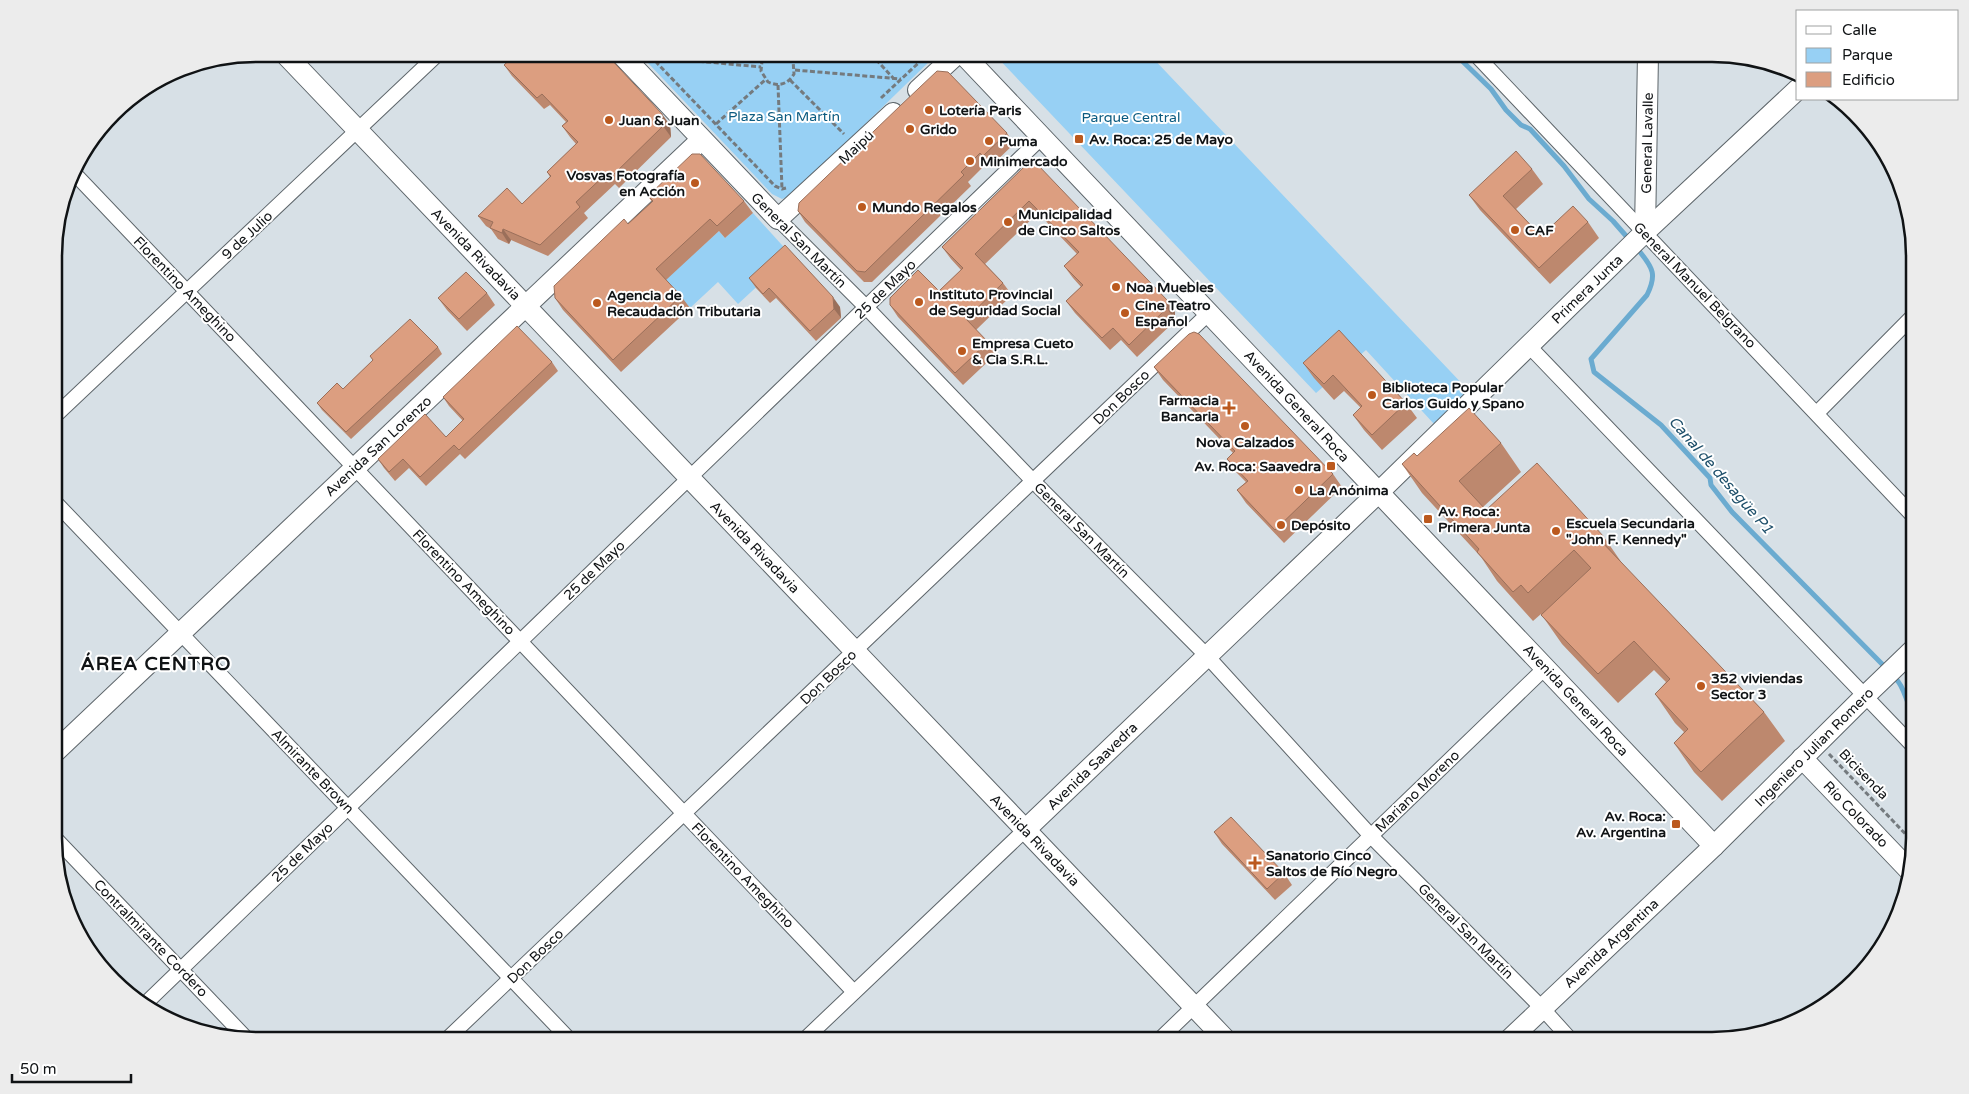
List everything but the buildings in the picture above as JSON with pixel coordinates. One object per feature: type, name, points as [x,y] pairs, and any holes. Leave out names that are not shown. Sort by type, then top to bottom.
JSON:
[{"type":"street","name":"Avenida Rivadavia","points":[[293,62],[1218,1032]]},
{"type":"street","name":"9 de Julio","points":[[62,410],[430,62]]},
{"type":"street","name":"General San Martín","points":[[629,62],[701,140],[866,307],[1033,481],[1207,656],[1371,836],[1564,1032]]},
{"type":"street","name":"Maipú","points":[[778,219],[948,62]]},
{"type":"street","name":"Avenida General Roca","points":[[971,62],[1714,846]]},
{"type":"street","name":"General Manuel Belgrano","points":[[1489,62],[1906,508]]},
{"type":"street","name":"General Lavalle","points":[[1646,232],[1648,62]]},
{"type":"street","name":"Primera Junta","points":[[1379,492],[1646,232],[1796,91]]},
{"type":"street","name":"25 de Mayo","points":[[150,999],[1042,137]]},
{"type":"street","name":"Avenida San Lorenzo","points":[[62,746],[701,140]]},
{"type":"street","name":"Florentino Ameghino","points":[[79,178],[854,992]]},
{"type":"street","name":"Don Bosco","points":[[454,1032],[1209,313]]},
{"type":"street","points":[[1817,413],[1906,323]]},
{"type":"street","points":[[1529,346],[1906,739]]},
{"type":"street","name":"Avenida Saavedra","points":[[814,1032],[1379,492]]},
{"type":"street","name":"Almirante Brown","points":[[62,508],[562,1032]]},
{"type":"street","name":"Ingeniero Julian Romero","points":[[1714,846],[1906,657]]},
{"type":"street","name":"Mariano Moreno","points":[[1167,1032],[1545,668]]},
{"type":"street","name":"Río Colorado","points":[[1802,758],[1905,865]]},
{"type":"street","name":"Contralmirante Cordero","points":[[63,845],[239,1031]]},
{"type":"street","name":"Avenida Argentina","points":[[1517,1032],[1714,846]]},
{"type":"path","points":[[657,62],[775,186],[782,189],[789,186]]},
{"type":"path","points":[[722,62],[761,66]]},
{"type":"path","points":[[763,62],[762,75],[765,80],[778,85],[790,80],[795,70],[793,62]]},
{"type":"path","points":[[878,62],[894,79]]},
{"type":"path","points":[[880,100],[919,62]]},
{"type":"path","points":[[795,70],[901,79]]},
{"type":"path","points":[[716,124],[765,80]]},
{"type":"path","points":[[790,80],[844,134],[851,127]]},
{"type":"path","points":[[778,85],[782,189]]},
{"type":"path","name":"Bicisenda","points":[[1818,742],[1906,835]]},
{"type":"green space","name":"Plaza San Martín","points":[[929,62],[792,195],[782,199],[772,194],[648,63]]},
{"type":"green space","name":"Parque Central","points":[[1002,62],[1157,62],[1469,391],[1434,424],[1366,350],[1316,393]]},
{"type":"green space","points":[[753,213],[791,255],[738,304],[718,282],[690,308],[664,281],[719,231],[725,238]]},
{"type":"waterway","name":"Canal de desagüe P1","points":[[1463,62],[1491,89],[1506,110],[1521,125],[1530,129],[1564,166],[1589,199],[1627,237]]},
{"type":"waterway","name":"Canal de desagüe P1","points":[[1640,252],[1651,267],[1653,277],[1650,288],[1647,295],[1591,359],[1594,372],[1661,425],[1710,478],[1711,485],[1732,512],[1883,665]]},
{"type":"waterway","name":"Canal de desagüe P1","points":[[1896,679],[1902,687],[1906,698]]},
{"type":"place","name":"Lotería Paris","points":[[929,110]]},
{"type":"place","name":"Juan & Juan","points":[[609,120]]},
{"type":"place","name":"Grido","points":[[910,129]]},
{"type":"place","name":"Av. Roca: 25 de Mayo","points":[[1079,139]]},
{"type":"place","name":"Puma","points":[[989,141]]},
{"type":"place","name":"Minimercado","points":[[970,161]]},
{"type":"place","name":"Vosvas Fotografía en Acción","points":[[695,183]]},
{"type":"place","name":"Mundo Regalos","points":[[862,207]]},
{"type":"place","name":"Municipalidad de Cinco Saltos","points":[[1008,222]]},
{"type":"place","name":"CAF","points":[[1515,230]]},
{"type":"place","name":"Noa Muebles","points":[[1116,287]]},
{"type":"place","name":"Instituto Provincial de Seguridad Social","points":[[919,302]]},
{"type":"place","name":"Agencia de Recaudación Tributaria","points":[[597,303]]},
{"type":"place","name":"Cine Teatro Español","points":[[1125,313]]},
{"type":"place","name":"Empresa Cueto & Cia S.R.L.","points":[[962,351]]},
{"type":"place","name":"Biblioteca Popular Carlos Guido y Spano","points":[[1372,395]]},
{"type":"place","name":"Farmacia Bancaria","points":[[1229,408]]},
{"type":"place","name":"Nova Calzados","points":[[1245,426]]},
{"type":"place","name":"Av. Roca: Saavedra","points":[[1331,466]]},
{"type":"place","name":"La Anónima","points":[[1299,490]]},
{"type":"place","name":"Av. Roca: Primera Junta","points":[[1428,519]]},
{"type":"place","name":"Depósito","points":[[1281,525]]},
{"type":"place","name":"Escuela Secundaria \"John F. Kennedy\"","points":[[1556,531]]},
{"type":"place","name":"352 viviendas Sector 3","points":[[1701,686]]},
{"type":"place","name":"Av. Roca: Av. Argentina","points":[[1676,824]]},
{"type":"place","name":"Sanatorio Cinco Saltos de Río Negro","points":[[1255,863]]},
{"type":"district","name":"ÁREA CENTRO","points":[[156,663]]}]
